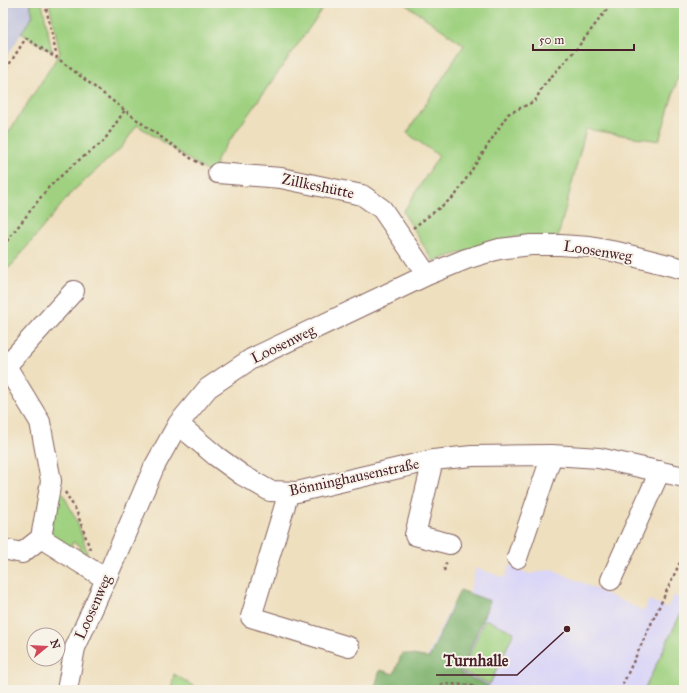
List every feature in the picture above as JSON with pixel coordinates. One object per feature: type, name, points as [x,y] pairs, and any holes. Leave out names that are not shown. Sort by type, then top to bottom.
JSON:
[{"type":"street","name":"Zillkeshütte","points":[[218,173],[281,178],[362,196],[382,209],[427,275]]},
{"type":"street","name":"Loosenweg","points":[[66,690],[75,648],[102,576],[154,467],[178,424],[208,388],[250,358],[427,275],[466,259],[499,249],[531,245],[560,244],[590,247],[618,252],[684,269]]},
{"type":"street","points":[[3,549],[22,553],[41,538],[51,481],[40,422],[4,366],[74,291]]},
{"type":"street","name":"Bönninghausenstraße","points":[[178,424],[216,456],[242,475],[270,491],[297,492],[433,460],[472,456],[552,455],[599,458],[660,470],[684,477]]},
{"type":"street","points":[[517,558],[552,455]]},
{"type":"street","points":[[433,460],[415,535],[450,544]]},
{"type":"street","points":[[611,580],[660,470]]},
{"type":"street","points":[[289,492],[251,616],[349,647]]},
{"type":"street","points":[[41,538],[102,576]]},
{"type":"path","points":[[45,3],[57,58]]},
{"type":"path","points":[[402,237],[455,196],[508,114],[535,101],[543,86],[577,48],[612,3]]},
{"type":"path","points":[[3,74],[26,38],[57,58],[192,159],[218,173]]},
{"type":"path","points":[[3,246],[48,188],[74,164],[102,142],[125,110]]},
{"type":"path","points":[[51,481],[63,488],[76,510],[102,576]]},
{"type":"path","points":[[620,690],[684,554]]},
{"type":"path","points":[[430,690],[443,684],[470,685],[481,690]]},
{"type":"shaded area","points":[[3,3],[30,3],[33,16],[3,62]]},
{"type":"shaded area","points":[[510,565],[529,574],[552,569],[644,611],[649,600],[667,608],[674,595],[684,600],[684,690],[412,690],[451,606],[465,608],[476,568],[505,578]]},
{"type":"green space","points":[[30,3],[42,3],[52,52],[21,33],[33,16]]},
{"type":"green space","points":[[49,3],[327,3],[216,160],[215,177],[137,125],[122,147],[72,192],[11,266],[3,272],[3,141],[60,53]]},
{"type":"green space","points":[[404,3],[684,3],[684,65],[680,71],[659,141],[586,129],[558,237],[515,237],[433,261],[403,212],[439,156],[407,133],[464,45]]},
{"type":"green space","points":[[58,490],[62,492],[78,523],[87,552],[85,555],[78,553],[81,546],[73,542],[70,549],[49,537]]},
{"type":"green space","points":[[460,590],[490,601],[460,673],[489,686],[487,690],[374,690],[380,670],[394,674],[402,653],[429,658]]},
{"type":"green space","points":[[681,613],[684,614],[684,690],[644,690]]},
{"type":"green space","points":[[485,619],[514,632],[490,684],[462,672]]},
{"type":"green space","points":[[174,674],[193,686],[205,690],[171,690]]},
{"type":"place","name":"Turnhalle","points":[[567,629]]}]
